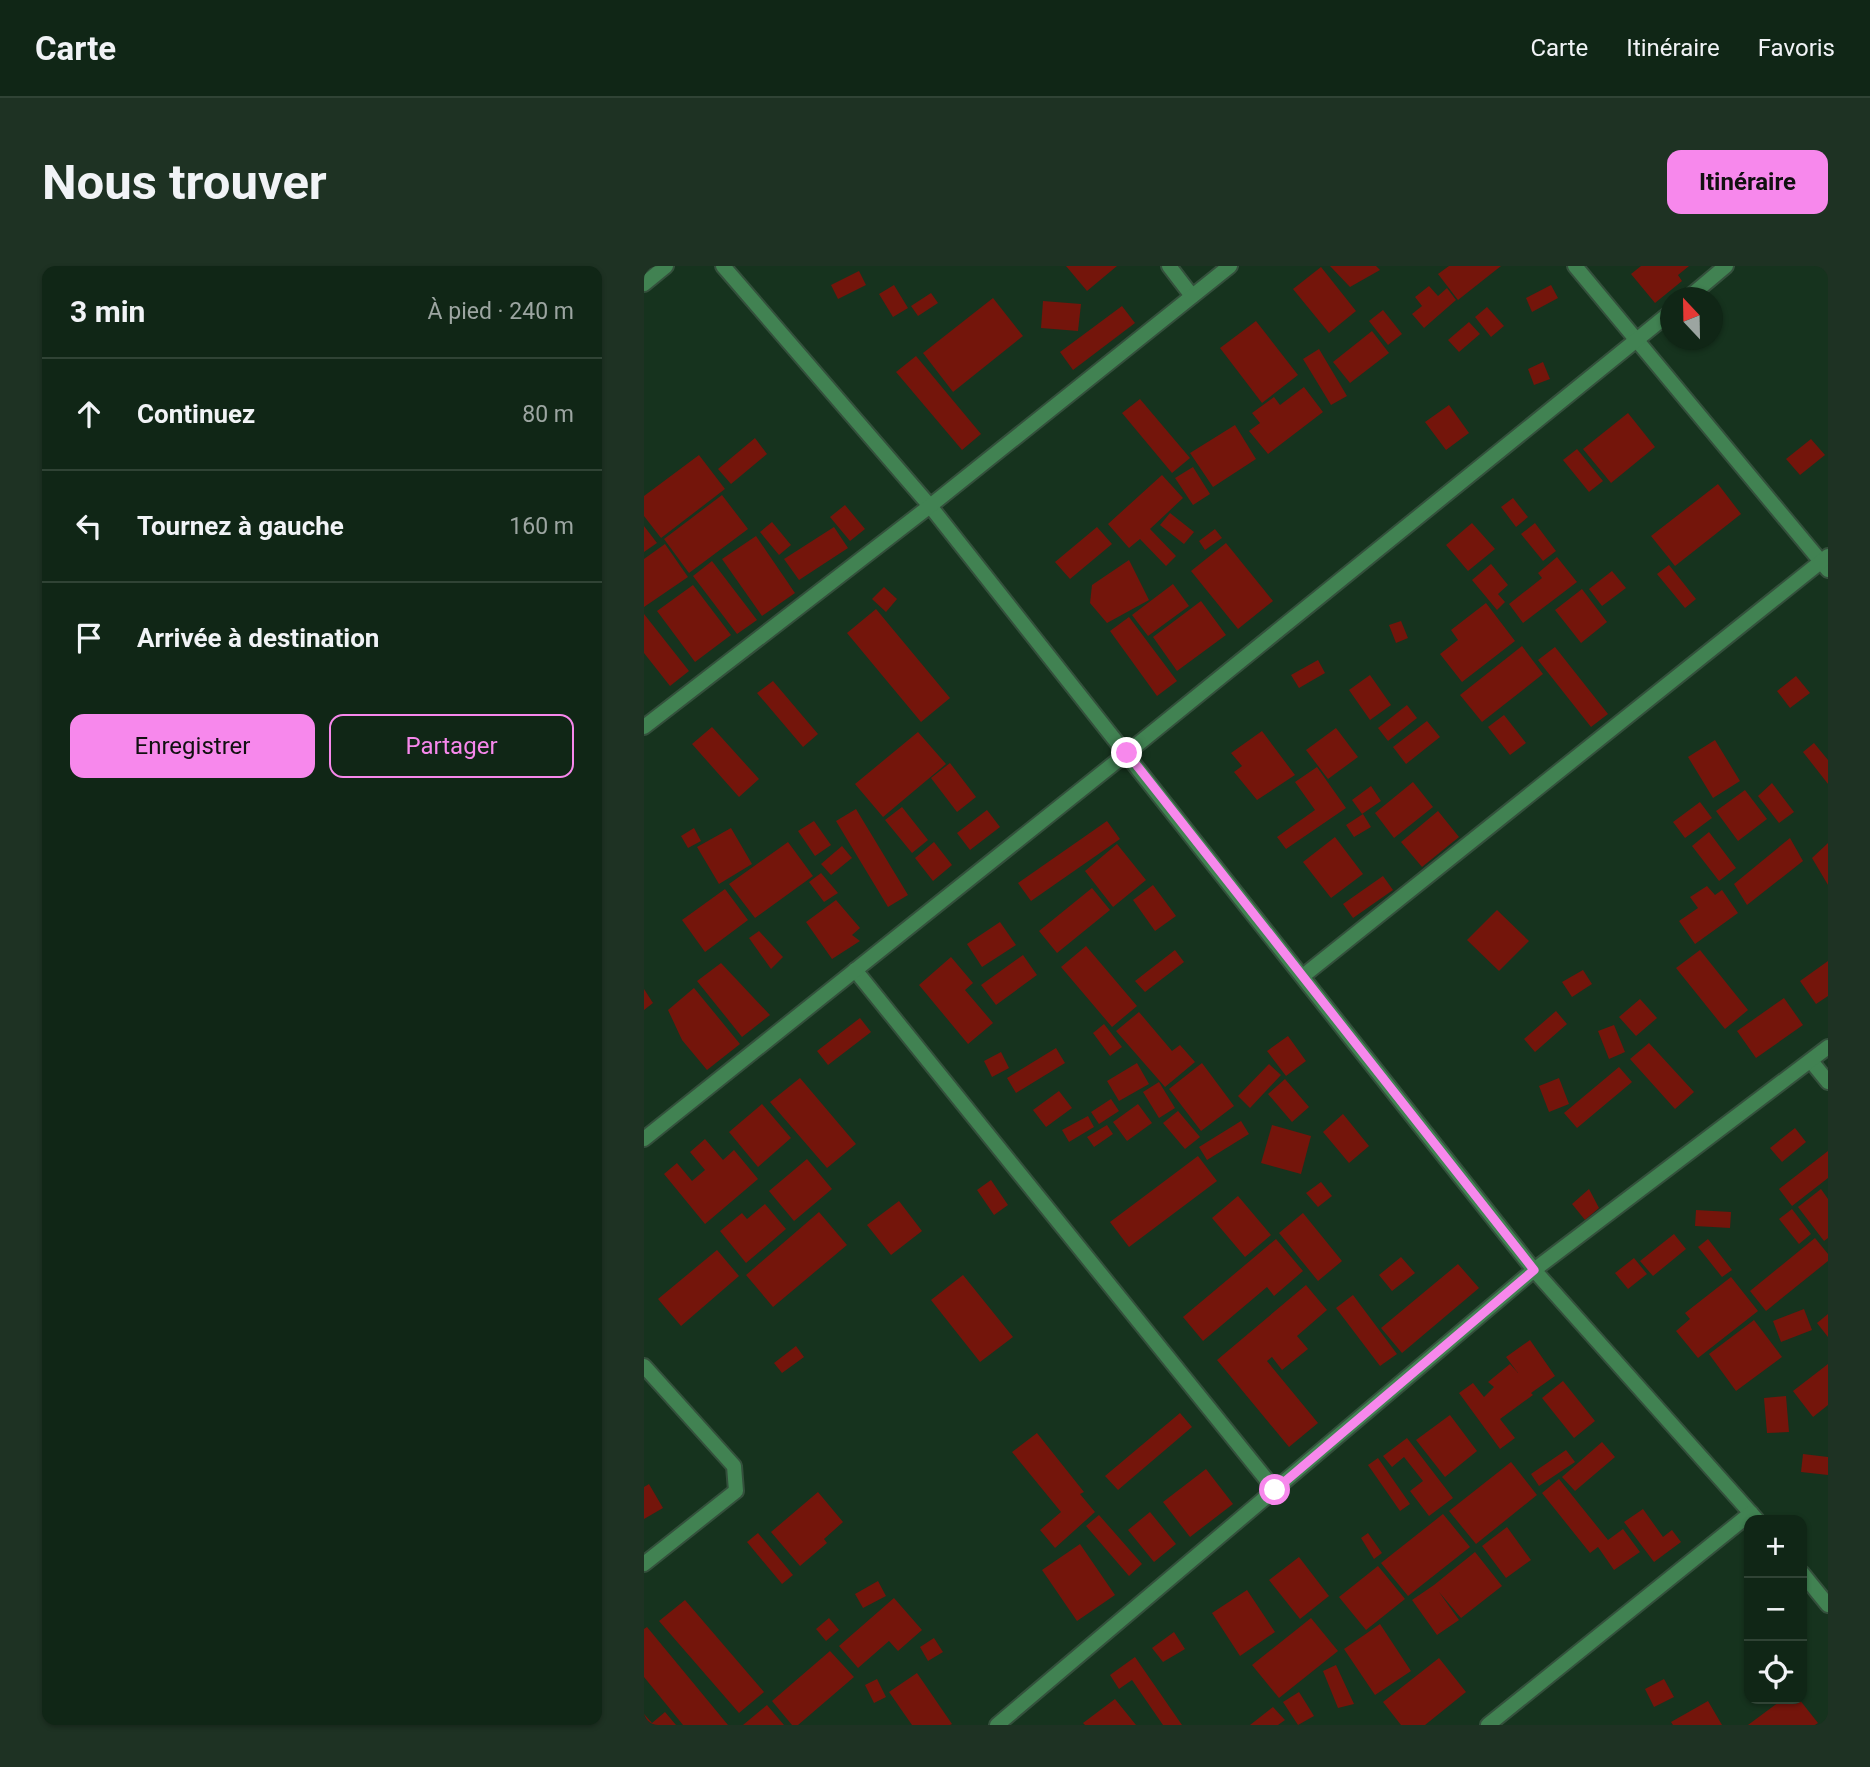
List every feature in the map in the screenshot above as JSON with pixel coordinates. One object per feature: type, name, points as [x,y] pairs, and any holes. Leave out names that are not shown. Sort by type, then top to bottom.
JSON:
[{"type":"street","points":[[644,284],[666,266]]},
{"type":"street","points":[[723,266],[930,506],[1534,1270],[1753,1515]]},
{"type":"street","points":[[1169,266],[1192,296]]},
{"type":"street","points":[[644,727],[930,506],[1230,266]]},
{"type":"street","points":[[1303,976],[1826,563],[1575,266]]},
{"type":"street","points":[[1701,287],[1726,266]]},
{"type":"street","points":[[644,1139],[1127,753],[1660,321]]},
{"type":"street","points":[[855,970],[1275,1490]]},
{"type":"street","points":[[997,1725],[1534,1270],[1828,1047]]},
{"type":"street","points":[[1811,1061],[1828,1082]]},
{"type":"street","points":[[644,1366],[734,1466],[736,1491],[644,1564]]},
{"type":"street","points":[[1488,1725],[1744,1524]]},
{"type":"street","points":[[1806,1578],[1828,1605]]},
{"type":"building","points":[[1066,266],[1117,266],[1087,291]]},
{"type":"building","points":[[1330,266],[1376,266],[1380,270],[1350,287]]},
{"type":"building","points":[[1449,266],[1501,266],[1458,300],[1438,274]]},
{"type":"building","points":[[1641,266],[1689,266],[1678,275],[1682,281],[1675,287],[1660,287],[1660,299],[1655,303],[1631,274]]},
{"type":"building","points":[[1321,267],[1356,311],[1329,333],[1293,289]]},
{"type":"building","points":[[859,271],[866,285],[838,299],[831,285]]},
{"type":"building","points":[[894,285],[908,308],[893,317],[879,294]]},
{"type":"building","points":[[1551,285],[1558,298],[1532,312],[1526,298]]},
{"type":"building","points":[[1429,286],[1438,296],[1447,288],[1456,300],[1424,328],[1412,314],[1422,306],[1415,297]]},
{"type":"building","points":[[931,293],[938,303],[918,316],[911,306]]},
{"type":"building","points":[[993,298],[1023,336],[953,392],[923,353]]},
{"type":"building","points":[[1043,301],[1081,304],[1078,331],[1041,328]]},
{"type":"building","points":[[1122,306],[1135,323],[1073,370],[1060,352]]},
{"type":"building","points":[[1487,307],[1504,326],[1491,337],[1475,317]]},
{"type":"building","points":[[1383,310],[1402,334],[1388,345],[1369,321]]},
{"type":"building","points":[[1256,321],[1298,375],[1262,403],[1220,348]]},
{"type":"building","points":[[1469,322],[1480,334],[1459,352],[1448,340]]},
{"type":"building","points":[[1372,331],[1389,353],[1350,383],[1333,362]]},
{"type":"building","points":[[1319,349],[1347,396],[1331,405],[1303,359]]},
{"type":"building","points":[[916,356],[981,434],[962,450],[896,372]]},
{"type":"building","points":[[1543,362],[1550,379],[1534,385],[1528,369]]},
{"type":"building","points":[[1304,387],[1323,412],[1268,454],[1249,431],[1260,423],[1252,413],[1274,397],[1280,405]]},
{"type":"building","points":[[1140,399],[1190,458],[1172,473],[1122,413]]},
{"type":"building","points":[[1449,405],[1469,433],[1446,450],[1425,422]]},
{"type":"building","points":[[1628,413],[1655,447],[1611,483],[1583,449]]},
{"type":"building","points":[[1235,425],[1256,459],[1213,487],[1190,453]]},
{"type":"building","points":[[755,438],[767,454],[731,484],[718,469]]},
{"type":"building","points":[[1811,439],[1825,455],[1800,475],[1786,459]]},
{"type":"building","points":[[1577,449],[1603,481],[1589,492],[1563,460]]},
{"type":"building","points":[[699,455],[725,489],[661,538],[644,516],[644,496]]},
{"type":"building","points":[[1193,467],[1210,494],[1193,505],[1175,478]]},
{"type":"building","points":[[1162,475],[1183,498],[1150,529],[1176,556],[1166,566],[1140,539],[1129,548],[1108,524]]},
{"type":"building","points":[[1718,484],[1741,514],[1675,566],[1651,536]]},
{"type":"building","points":[[722,495],[748,529],[689,573],[664,539]]},
{"type":"building","points":[[1513,498],[1528,517],[1516,527],[1501,507]]},
{"type":"building","points":[[845,505],[865,529],[850,541],[830,517]]},
{"type":"building","points":[[1170,513],[1194,532],[1184,544],[1160,525]]},
{"type":"building","points":[[772,522],[791,545],[779,555],[760,532]]},
{"type":"building","points":[[1472,523],[1495,549],[1468,571],[1446,545]]},
{"type":"building","points":[[1535,523],[1556,551],[1543,561],[1521,534]]},
{"type":"building","points":[[644,526],[657,543],[644,552]]},
{"type":"building","points":[[834,527],[848,548],[799,580],[784,559]]},
{"type":"building","points":[[1097,527],[1112,544],[1070,579],[1055,562]]},
{"type":"building","points":[[1215,529],[1222,538],[1205,550],[1199,541]]},
{"type":"building","points":[[756,536],[795,593],[762,616],[722,559]]},
{"type":"building","points":[[1226,543],[1273,601],[1238,629],[1191,571]]},
{"type":"building","points":[[665,544],[688,577],[644,607],[644,559]]},
{"type":"building","points":[[1557,557],[1577,582],[1523,623],[1509,604],[1542,578],[1538,573]]},
{"type":"building","points":[[1129,560],[1149,600],[1107,623],[1090,603],[1092,585]]},
{"type":"building","points":[[712,561],[757,620],[737,634],[693,576]]},
{"type":"building","points":[[1491,564],[1508,585],[1498,594],[1505,602],[1497,610],[1472,580]]},
{"type":"building","points":[[1669,565],[1696,599],[1685,608],[1657,574]]},
{"type":"building","points":[[1612,571],[1626,588],[1602,606],[1589,589]]},
{"type":"building","points":[[1173,584],[1189,606],[1148,636],[1132,615]]},
{"type":"building","points":[[693,585],[731,635],[695,662],[657,611]]},
{"type":"building","points":[[884,587],[897,599],[886,612],[872,599]]},
{"type":"building","points":[[1582,589],[1607,622],[1581,643],[1555,610]]},
{"type":"building","points":[[1201,601],[1226,635],[1177,671],[1153,637]]},
{"type":"building","points":[[1486,603],[1515,641],[1462,682],[1440,654],[1458,640],[1451,630]]},
{"type":"building","points":[[876,609],[950,698],[921,722],[847,633]]},
{"type":"building","points":[[644,614],[689,671],[670,686],[644,653]]},
{"type":"building","points":[[1129,617],[1177,681],[1157,696],[1110,631]]},
{"type":"building","points":[[1401,621],[1408,638],[1396,643],[1389,625]]},
{"type":"building","points":[[1522,646],[1543,674],[1482,722],[1460,695]]},
{"type":"building","points":[[1555,647],[1608,714],[1591,727],[1538,660]]},
{"type":"building","points":[[1318,660],[1325,673],[1299,688],[1291,675]]},
{"type":"building","points":[[1370,675],[1391,705],[1370,720],[1349,690]]},
{"type":"building","points":[[1796,676],[1810,693],[1790,708],[1777,691]]},
{"type":"building","points":[[773,681],[818,734],[803,747],[757,693]]},
{"type":"building","points":[[1407,705],[1417,718],[1388,741],[1378,728]]},
{"type":"building","points":[[1504,715],[1526,743],[1510,755],[1488,727]]},
{"type":"building","points":[[1427,721],[1440,737],[1406,764],[1393,747]]},
{"type":"building","points":[[712,727],[759,779],[739,797],[692,744]]},
{"type":"building","points":[[1336,728],[1358,757],[1328,779],[1306,750]]},
{"type":"building","points":[[1262,731],[1295,775],[1257,800],[1234,772],[1242,766],[1231,753]]},
{"type":"building","points":[[918,732],[946,764],[883,817],[855,784]]},
{"type":"building","points":[[1715,740],[1740,781],[1713,798],[1688,757]]},
{"type":"building","points":[[1814,743],[1828,760],[1828,784],[1803,752]]},
{"type":"building","points":[[950,763],[976,797],[957,812],[931,778]]},
{"type":"building","points":[[1317,767],[1346,808],[1286,849],[1277,837],[1315,810],[1295,782]]},
{"type":"building","points":[[1413,782],[1433,807],[1394,838],[1375,813]]},
{"type":"building","points":[[1772,783],[1794,812],[1779,823],[1758,796]]},
{"type":"building","points":[[1371,786],[1381,801],[1362,814],[1352,800]]},
{"type":"building","points":[[1745,790],[1767,819],[1738,841],[1716,811]]},
{"type":"building","points":[[1700,802],[1712,818],[1685,838],[1673,822]]},
{"type":"building","points":[[902,807],[928,840],[912,853],[885,820]]},
{"type":"building","points":[[856,809],[908,895],[888,907],[836,821]]},
{"type":"building","points":[[987,810],[1000,827],[970,850],[957,833]]},
{"type":"building","points":[[1438,811],[1459,837],[1422,867],[1401,842]]},
{"type":"building","points":[[1363,814],[1371,827],[1354,837],[1346,825]]},
{"type":"building","points":[[814,821],[831,845],[815,856],[798,831]]},
{"type":"building","points":[[1107,821],[1120,839],[1031,901],[1018,883]]},
{"type":"building","points":[[694,828],[701,841],[688,848],[681,836]]},
{"type":"building","points":[[731,828],[752,864],[719,884],[697,847]]},
{"type":"building","points":[[1709,832],[1736,868],[1719,881],[1692,846]]},
{"type":"building","points":[[1335,837],[1363,874],[1331,898],[1303,862]]},
{"type":"building","points":[[1790,838],[1803,861],[1747,905],[1734,884]]},
{"type":"building","points":[[788,842],[813,876],[755,918],[729,884]]},
{"type":"building","points":[[934,842],[952,865],[933,881],[915,858]]},
{"type":"building","points":[[1828,843],[1828,885],[1812,858]]},
{"type":"building","points":[[1117,844],[1146,880],[1113,907],[1085,871]]},
{"type":"building","points":[[842,846],[852,858],[831,875],[821,864]]},
{"type":"building","points":[[821,873],[838,893],[824,902],[809,882]]},
{"type":"building","points":[[1383,876],[1393,890],[1353,918],[1343,904]]},
{"type":"building","points":[[1153,885],[1176,916],[1155,931],[1133,900]]},
{"type":"building","points":[[1707,886],[1715,895],[1722,890],[1738,913],[1695,944],[1679,921],[1698,908],[1690,897]]},
{"type":"building","points":[[1092,888],[1110,910],[1057,953],[1039,931]]},
{"type":"building","points":[[725,889],[748,920],[705,952],[682,920]]},
{"type":"building","points":[[836,900],[860,928],[852,935],[860,941],[832,959],[806,922]]},
{"type":"building","points":[[1497,910],[1529,941],[1499,971],[1467,940]]},
{"type":"building","points":[[1000,922],[1016,945],[982,967],[967,944]]},
{"type":"building","points":[[759,931],[783,957],[771,969],[749,938]]},
{"type":"building","points":[[1086,946],[1137,1006],[1112,1027],[1061,967]]},
{"type":"building","points":[[1175,950],[1184,962],[1145,992],[1135,981]]},
{"type":"building","points":[[1700,950],[1748,1010],[1725,1029],[1676,968]]},
{"type":"building","points":[[1023,955],[1037,975],[996,1005],[981,985]]},
{"type":"building","points":[[951,957],[973,983],[965,990],[993,1023],[968,1044],[919,985]]},
{"type":"building","points":[[1828,961],[1828,996],[1816,1004],[1800,981]]},
{"type":"building","points":[[721,963],[770,1015],[742,1037],[697,981]]},
{"type":"building","points":[[1583,970],[1592,984],[1572,997],[1562,982]]},
{"type":"building","points":[[694,988],[740,1044],[707,1070],[682,1040],[668,1010]]},
{"type":"building","points":[[644,989],[653,1003],[644,1010]]},
{"type":"building","points":[[1784,998],[1803,1025],[1756,1058],[1737,1031]]},
{"type":"building","points":[[1640,999],[1657,1018],[1636,1036],[1619,1017]]},
{"type":"building","points":[[1556,1011],[1567,1024],[1535,1052],[1524,1039]]},
{"type":"building","points":[[1139,1012],[1172,1051],[1180,1045],[1195,1062],[1165,1087],[1116,1031]]},
{"type":"building","points":[[860,1018],[871,1032],[828,1065],[817,1051]]},
{"type":"building","points":[[1104,1024],[1122,1047],[1110,1056],[1093,1033]]},
{"type":"building","points":[[1614,1025],[1625,1052],[1609,1059],[1598,1031]]},
{"type":"building","points":[[1288,1036],[1306,1061],[1286,1076],[1267,1051]]},
{"type":"building","points":[[1649,1043],[1694,1092],[1675,1109],[1630,1059]]},
{"type":"building","points":[[1056,1048],[1065,1063],[1016,1093],[1007,1078]]},
{"type":"building","points":[[1001,1052],[1009,1068],[992,1077],[984,1061]]},
{"type":"building","points":[[1137,1063],[1149,1084],[1119,1101],[1107,1081]]},
{"type":"building","points":[[1202,1063],[1234,1106],[1201,1131],[1169,1089]]},
{"type":"building","points":[[1269,1064],[1281,1075],[1250,1108],[1238,1096]]},
{"type":"building","points":[[1619,1067],[1632,1082],[1577,1128],[1564,1113]]},
{"type":"building","points":[[800,1078],[856,1144],[827,1168],[770,1102]]},
{"type":"building","points":[[1559,1078],[1569,1104],[1549,1112],[1539,1086]]},
{"type":"building","points":[[1285,1079],[1309,1107],[1292,1122],[1268,1094]]},
{"type":"building","points":[[1159,1082],[1175,1108],[1159,1118],[1143,1092]]},
{"type":"building","points":[[1059,1091],[1072,1108],[1046,1127],[1033,1110]]},
{"type":"building","points":[[1111,1099],[1119,1111],[1099,1124],[1091,1112]]},
{"type":"building","points":[[762,1104],[791,1138],[758,1167],[729,1132]]},
{"type":"building","points":[[1138,1104],[1152,1123],[1127,1141],[1113,1122]]},
{"type":"building","points":[[1178,1111],[1200,1137],[1185,1149],[1163,1123]]},
{"type":"building","points":[[1343,1114],[1369,1146],[1349,1163],[1323,1132]]},
{"type":"building","points":[[1088,1116],[1094,1127],[1069,1142],[1062,1130]]},
{"type":"building","points":[[1241,1121],[1249,1134],[1207,1160],[1199,1147]]},
{"type":"building","points":[[1107,1125],[1113,1134],[1094,1147],[1087,1137]]},
{"type":"building","points":[[1272,1125],[1311,1136],[1301,1174],[1261,1163]]},
{"type":"building","points":[[1795,1128],[1806,1142],[1782,1162],[1770,1148]]},
{"type":"building","points":[[705,1139],[723,1160],[734,1150],[758,1179],[705,1224],[664,1174],[677,1163],[692,1181],[705,1170],[690,1152]]},
{"type":"building","points":[[1828,1151],[1828,1178],[1792,1206],[1779,1189]]},
{"type":"building","points":[[1198,1156],[1217,1181],[1129,1247],[1110,1222]]},
{"type":"building","points":[[807,1159],[832,1189],[794,1221],[769,1191]]},
{"type":"building","points":[[991,1180],[1008,1205],[994,1215],[977,1190]]},
{"type":"building","points":[[1321,1182],[1332,1196],[1318,1207],[1306,1193]]},
{"type":"building","points":[[1589,1189],[1599,1208],[1585,1220],[1572,1204]]},
{"type":"building","points":[[1821,1189],[1828,1199],[1828,1238],[1824,1241],[1798,1207]]},
{"type":"building","points":[[1238,1196],[1271,1235],[1245,1257],[1212,1218]]},
{"type":"building","points":[[899,1201],[922,1231],[891,1255],[867,1225]]},
{"type":"building","points":[[765,1204],[786,1229],[746,1263],[720,1231],[742,1213],[747,1219]]},
{"type":"building","points":[[1792,1209],[1811,1234],[1799,1244],[1779,1219]]},
{"type":"building","points":[[1696,1210],[1731,1212],[1730,1228],[1695,1226]]},
{"type":"building","points":[[819,1212],[847,1245],[773,1307],[746,1275]]},
{"type":"building","points":[[1303,1213],[1342,1261],[1318,1281],[1279,1233]]},
{"type":"building","points":[[1674,1234],[1686,1249],[1653,1276],[1640,1261]]},
{"type":"building","points":[[1815,1238],[1828,1254],[1828,1261],[1766,1311],[1750,1291]]},
{"type":"building","points":[[1276,1239],[1303,1271],[1274,1296],[1267,1287],[1203,1341],[1183,1317]]},
{"type":"building","points":[[1708,1239],[1732,1270],[1722,1277],[1698,1247]]},
{"type":"building","points":[[717,1250],[739,1276],[681,1326],[658,1299]]},
{"type":"building","points":[[1401,1257],[1415,1273],[1392,1291],[1379,1275]]},
{"type":"building","points":[[1634,1258],[1647,1274],[1628,1289],[1615,1273]]},
{"type":"building","points":[[1458,1264],[1479,1288],[1402,1353],[1381,1328]]},
{"type":"building","points":[[963,1275],[1013,1337],[980,1362],[931,1300]]},
{"type":"building","points":[[1731,1277],[1758,1311],[1698,1358],[1676,1331],[1690,1319],[1685,1313]]},
{"type":"building","points":[[1306,1285],[1327,1310],[1297,1336],[1308,1349],[1282,1370],[1272,1357],[1267,1361],[1318,1423],[1289,1447],[1217,1360]]},
{"type":"building","points":[[1353,1295],[1397,1354],[1380,1366],[1336,1308]]},
{"type":"building","points":[[1804,1309],[1812,1330],[1781,1342],[1773,1321]]},
{"type":"building","points":[[1828,1314],[1828,1337],[1817,1323]]},
{"type":"building","points":[[1754,1320],[1782,1357],[1736,1391],[1709,1354]]},
{"type":"building","points":[[1530,1340],[1555,1376],[1500,1419],[1515,1438],[1500,1449],[1459,1393],[1473,1383],[1484,1397],[1494,1387],[1488,1382],[1510,1364],[1518,1373],[1506,1357]]},
{"type":"building","points":[[796,1346],[804,1357],[782,1373],[774,1363]]},
{"type":"building","points":[[1828,1364],[1828,1405],[1813,1417],[1793,1391]]},
{"type":"building","points":[[1563,1381],[1595,1421],[1574,1438],[1542,1398]]},
{"type":"building","points":[[1786,1396],[1789,1432],[1767,1433],[1764,1398]]},
{"type":"building","points":[[1180,1413],[1192,1427],[1118,1490],[1105,1476]]},
{"type":"building","points":[[1450,1415],[1477,1451],[1445,1477],[1416,1440]]},
{"type":"building","points":[[1037,1433],[1084,1492],[1080,1494],[1095,1512],[1055,1548],[1040,1530],[1061,1512],[1012,1452]]},
{"type":"building","points":[[1407,1438],[1453,1498],[1429,1516],[1410,1491],[1423,1481],[1404,1457],[1392,1467],[1383,1456]]},
{"type":"building","points":[[1602,1442],[1615,1457],[1575,1491],[1562,1477]]},
{"type":"building","points":[[1566,1450],[1575,1462],[1539,1486],[1531,1474]]},
{"type":"building","points":[[1803,1454],[1828,1457],[1828,1475],[1801,1472]]},
{"type":"building","points":[[1378,1458],[1410,1504],[1400,1511],[1368,1465]]},
{"type":"building","points":[[1511,1462],[1537,1495],[1476,1544],[1449,1511]]},
{"type":"building","points":[[1206,1469],[1233,1504],[1190,1537],[1163,1502]]},
{"type":"building","points":[[1559,1479],[1608,1540],[1623,1529],[1640,1552],[1614,1570],[1598,1547],[1590,1553],[1542,1493]]},
{"type":"building","points":[[649,1484],[663,1508],[644,1519],[644,1487]]},
{"type":"building","points":[[818,1492],[843,1522],[824,1539],[827,1543],[800,1566],[771,1532]]},
{"type":"building","points":[[1643,1509],[1663,1537],[1672,1530],[1681,1542],[1654,1562],[1624,1522]]},
{"type":"building","points":[[1150,1512],[1176,1544],[1154,1562],[1128,1530]]},
{"type":"building","points":[[1443,1514],[1470,1547],[1408,1596],[1381,1563]]},
{"type":"building","points":[[1099,1515],[1142,1564],[1129,1576],[1086,1526]]},
{"type":"building","points":[[1507,1527],[1531,1560],[1506,1578],[1482,1546]]},
{"type":"building","points":[[758,1533],[793,1575],[782,1584],[747,1542]]},
{"type":"building","points":[[1368,1533],[1382,1553],[1374,1559],[1361,1538]]},
{"type":"building","points":[[1080,1544],[1115,1595],[1077,1621],[1042,1570]]},
{"type":"building","points":[[1475,1552],[1502,1586],[1461,1618],[1439,1592],[1459,1620],[1437,1635],[1412,1600]]},
{"type":"building","points":[[1299,1557],[1329,1596],[1300,1619],[1269,1580]]},
{"type":"building","points":[[1378,1566],[1405,1599],[1366,1630],[1339,1597]]},
{"type":"building","points":[[878,1581],[886,1596],[863,1608],[855,1594]]},
{"type":"building","points":[[1247,1590],[1275,1632],[1240,1656],[1212,1613]]},
{"type":"building","points":[[894,1598],[922,1630],[898,1651],[889,1641],[858,1668],[839,1646]]},
{"type":"building","points":[[685,1600],[764,1692],[739,1713],[659,1621]]},
{"type":"building","points":[[829,1618],[839,1630],[826,1641],[816,1629]]},
{"type":"building","points":[[1311,1618],[1338,1651],[1279,1698],[1252,1665]]},
{"type":"building","points":[[1380,1624],[1411,1671],[1375,1695],[1344,1649]]},
{"type":"building","points":[[647,1627],[728,1725],[683,1725],[644,1677],[644,1629]]},
{"type":"building","points":[[1174,1632],[1185,1649],[1163,1662],[1152,1648]]},
{"type":"building","points":[[934,1638],[943,1652],[928,1661],[920,1647]]},
{"type":"building","points":[[830,1651],[854,1677],[798,1725],[792,1725],[772,1701]]},
{"type":"building","points":[[1135,1657],[1182,1725],[1163,1725],[1132,1680],[1119,1689],[1110,1675]]},
{"type":"building","points":[[1439,1658],[1466,1692],[1425,1725],[1401,1725],[1383,1702]]},
{"type":"building","points":[[1336,1665],[1354,1704],[1338,1708],[1323,1671]]},
{"type":"building","points":[[917,1673],[952,1724],[912,1725],[889,1692]]},
{"type":"building","points":[[877,1679],[886,1697],[874,1703],[865,1685]]},
{"type":"building","points":[[1664,1679],[1674,1697],[1654,1707],[1645,1689]]},
{"type":"building","points":[[1299,1692],[1314,1716],[1298,1725],[1283,1702]]},
{"type":"building","points":[[1115,1699],[1136,1725],[1083,1723]]},
{"type":"building","points":[[1708,1701],[1722,1725],[1673,1725],[1671,1722]]},
{"type":"building","points":[[1776,1704],[1803,1704],[1818,1723],[1815,1725],[1748,1725]]},
{"type":"building","points":[[767,1705],[784,1725],[743,1725]]},
{"type":"building","points":[[1273,1707],[1285,1720],[1278,1725],[1250,1725]]},
{"type":"building","points":[[665,1712],[676,1725],[644,1725],[644,1714],[652,1723]]},
{"type":"route","points":[[1127,753],[1534,1270],[1275,1490]]}]
